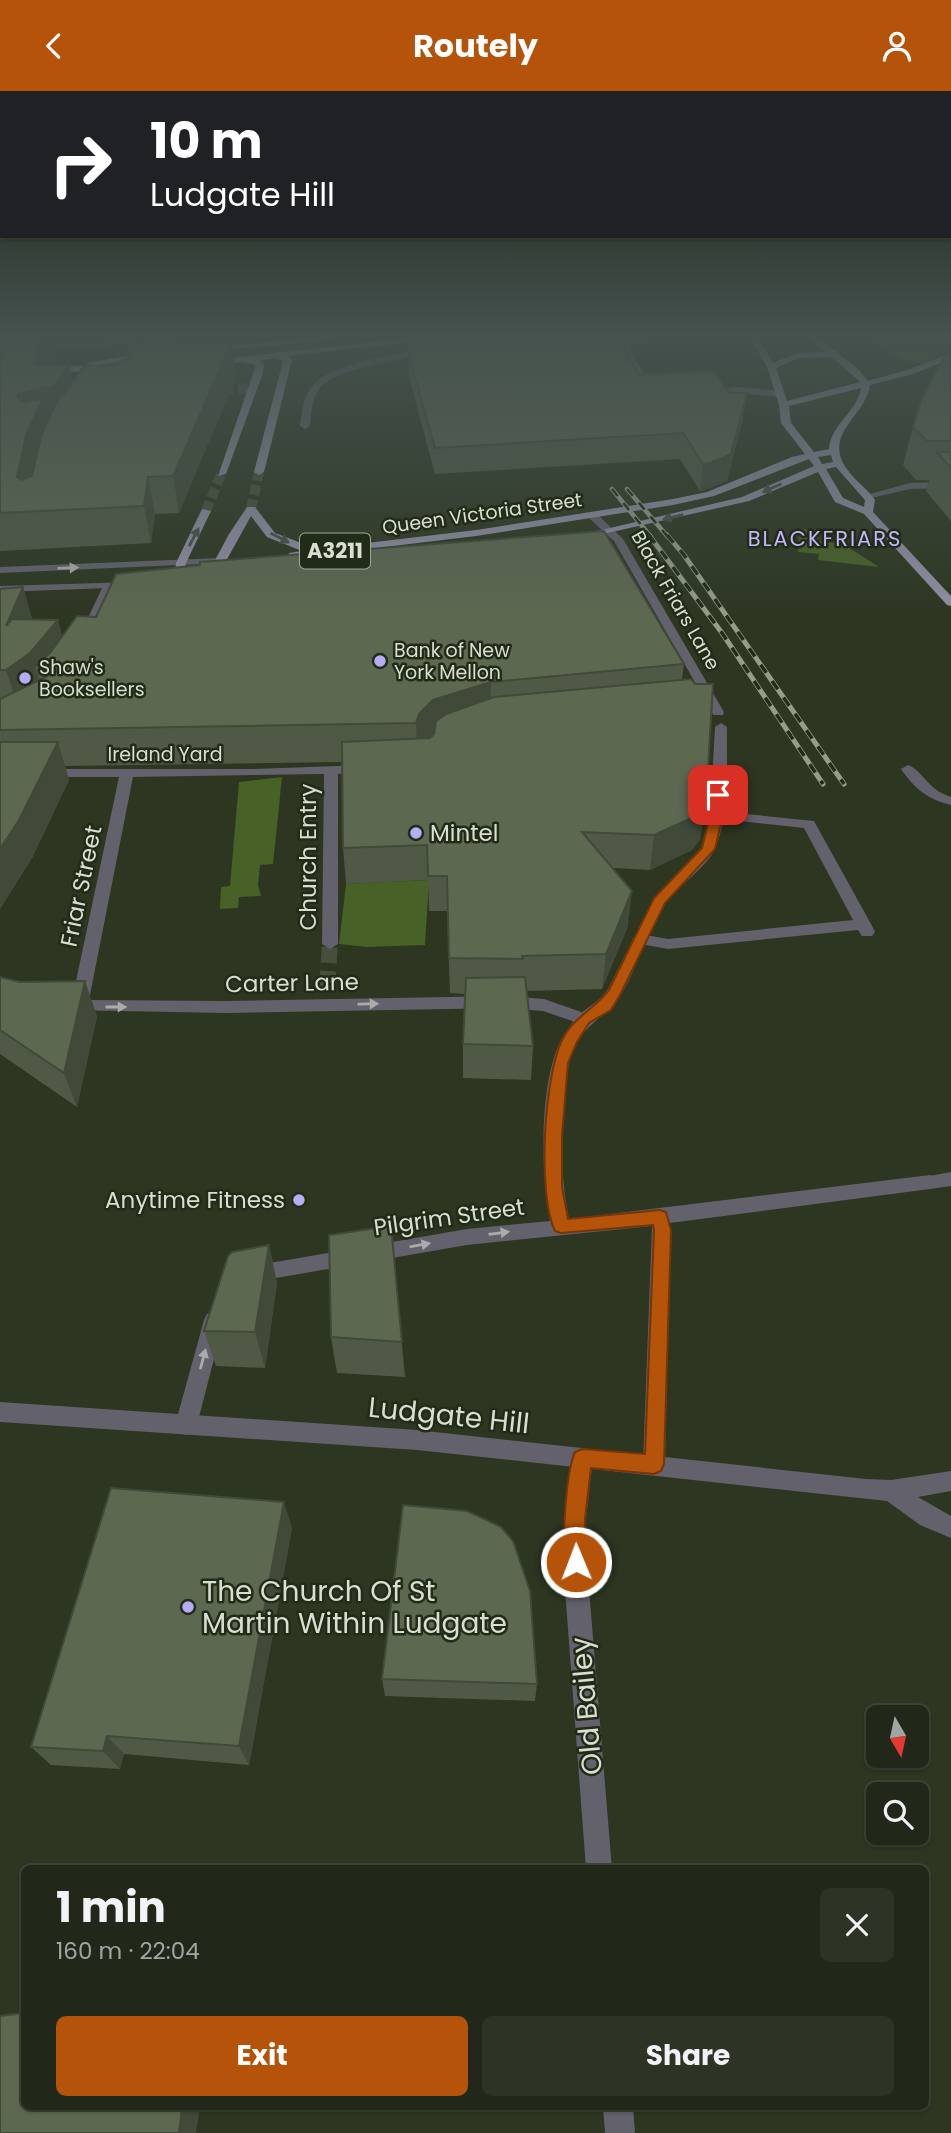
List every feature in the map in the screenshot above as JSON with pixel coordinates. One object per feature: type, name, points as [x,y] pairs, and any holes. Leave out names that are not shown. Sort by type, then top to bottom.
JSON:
[{"type":"main road","points":[[221,474],[238,429]]},
{"type":"main road","points":[[259,473],[269,429]]},
{"type":"main road","points":[[791,429],[820,467],[839,500],[868,512],[951,603]]},
{"type":"main road","points":[[843,429],[833,446],[839,464],[870,500],[868,512]]},
{"type":"main road","name":"Queen Victoria Street","points":[[282,557],[476,533],[710,494],[780,464],[833,446]]},
{"type":"main road","name":"Queen Victoria Street","points":[[572,538],[745,499],[820,467],[839,464]]},
{"type":"main road","name":"A3211","points":[[181,563],[172,582],[217,579],[238,524],[251,509],[271,535],[320,553]]},
{"type":"main road","points":[[181,563],[206,511]]},
{"type":"street","points":[[867,496],[909,485],[951,485]]},
{"type":"street","name":"Black Friars Lane","points":[[592,515],[618,539],[717,714]]},
{"type":"street","points":[[0,570],[226,561]]},
{"type":"street","points":[[0,589],[147,584]]},
{"type":"street","points":[[78,650],[108,586]]},
{"type":"street","points":[[561,1226],[553,1187],[560,1063],[570,1040],[584,1019],[605,1006],[610,999],[659,901],[708,849],[717,815],[717,714],[692,706]]},
{"type":"street","name":"Ireland Yard","points":[[0,772],[379,769]]},
{"type":"street","points":[[908,769],[922,788],[934,797],[951,801]]},
{"type":"street","name":"Church Entry","points":[[330,944],[331,770]]},
{"type":"street","name":"Friar Street","points":[[80,1007],[128,773]]},
{"type":"street","points":[[640,939],[668,944],[865,928],[809,824],[717,815]]},
{"type":"street","points":[[324,1005],[327,987]]},
{"type":"street","name":"Carter Lane","points":[[53,1002],[80,1007],[525,1003],[544,1005],[584,1019]]},
{"type":"street","name":"Pilgrim Street","points":[[234,1280],[262,1272],[467,1237],[660,1217],[951,1179]]},
{"type":"street","points":[[654,1464],[662,1234],[660,1217]]},
{"type":"street","points":[[186,1425],[219,1301]]},
{"type":"street","name":"Ludgate Hill","points":[[0,1412],[417,1440],[891,1491],[951,1481]]},
{"type":"street","name":"Old Bailey","points":[[582,1458],[575,1519],[576,1562],[599,1865]]},
{"type":"street","name":"Ludgate Hill","points":[[891,1491],[928,1517],[951,1527]]},
{"type":"street","points":[[618,2110],[620,2133]]},
{"type":"green space","points":[[800,529],[818,531],[818,541],[843,544],[879,567],[818,560],[819,554],[798,552]]},
{"type":"green space","points":[[282,777],[273,864],[260,865],[258,885],[261,896],[239,897],[238,908],[220,909],[221,887],[230,886],[239,782]]},
{"type":"green space","points":[[429,880],[425,945],[367,947],[339,944],[346,884]]},
{"type":"building","points":[[0,429],[29,429],[17,477],[21,480],[32,476],[44,429],[194,429],[173,476],[148,477],[144,506],[0,513]]},
{"type":"building","points":[[430,429],[737,429],[731,454],[703,464],[683,433],[435,448]]},
{"type":"building","points":[[915,429],[951,429],[951,441],[927,441]]},
{"type":"building","points":[[937,452],[951,452],[951,468]]},
{"type":"building","name":"Bank of New York Mellon","points":[[604,531],[684,664],[491,682],[433,700],[419,714],[416,723],[0,730],[0,699],[68,666],[35,666],[50,653],[77,616],[96,617],[116,574],[200,565],[200,562]]},
{"type":"building","points":[[23,587],[6,626],[12,619],[58,620],[30,653],[6,670],[0,670],[0,589]]},
{"type":"building","points":[[691,679],[695,684],[713,684],[706,804],[698,815],[654,835],[582,832],[632,891],[606,954],[522,956],[523,959],[449,958],[447,876],[428,876],[427,845],[343,848],[342,742],[430,738],[434,734],[436,721],[446,714],[494,697]]},
{"type":"building","points":[[0,742],[58,742],[19,820],[0,849]]},
{"type":"building","points":[[0,977],[20,982],[85,981],[64,1073],[0,1030]]},
{"type":"building","points":[[525,977],[533,1046],[463,1044],[466,978]]},
{"type":"building","points":[[391,1226],[402,1342],[331,1337],[329,1235]]},
{"type":"building","points":[[269,1245],[255,1332],[204,1331],[228,1256],[232,1252]]},
{"type":"building","name":"The Church Of St Martin Within Ludgate","points":[[111,1488],[284,1502],[239,1746],[107,1736],[103,1751],[31,1747]]},
{"type":"building","points":[[403,1505],[467,1511],[501,1527],[513,1541],[530,1591],[537,1684],[382,1679]]},
{"type":"building","points":[[21,2013],[21,2110],[182,2110],[179,2133],[0,2133],[0,2016]]},
{"type":"tunnel","points":[[251,509],[259,472]]},
{"type":"tunnel","points":[[206,511],[221,474]]},
{"type":"tunnel","points":[[327,987],[330,944]]},
{"type":"railway","points":[[612,489],[651,537]]},
{"type":"railway","points":[[627,489],[668,537]]},
{"type":"railway","points":[[649,535],[722,633],[823,784]]},
{"type":"railway","points":[[667,535],[684,555],[844,784]]},
{"type":"place","name":"Bank of New York Mellon","points":[[380,661]]},
{"type":"place","name":"Shaw's Booksellers","points":[[25,678]]},
{"type":"place","name":"Mintel","points":[[416,833]]},
{"type":"place","name":"Anytime Fitness","points":[[299,1200]]},
{"type":"place","name":"The Church Of St Martin Within Ludgate","points":[[188,1607]]},
{"type":"district","name":"BLACKFRIARS","points":[[825,539]]},
{"type":"route","points":[[576,1562],[575,1519],[582,1458],[654,1464],[662,1230],[660,1217],[561,1226],[553,1187],[560,1063],[570,1040],[584,1019],[605,1006],[615,992],[659,901],[708,849],[717,815],[718,795]]}]
